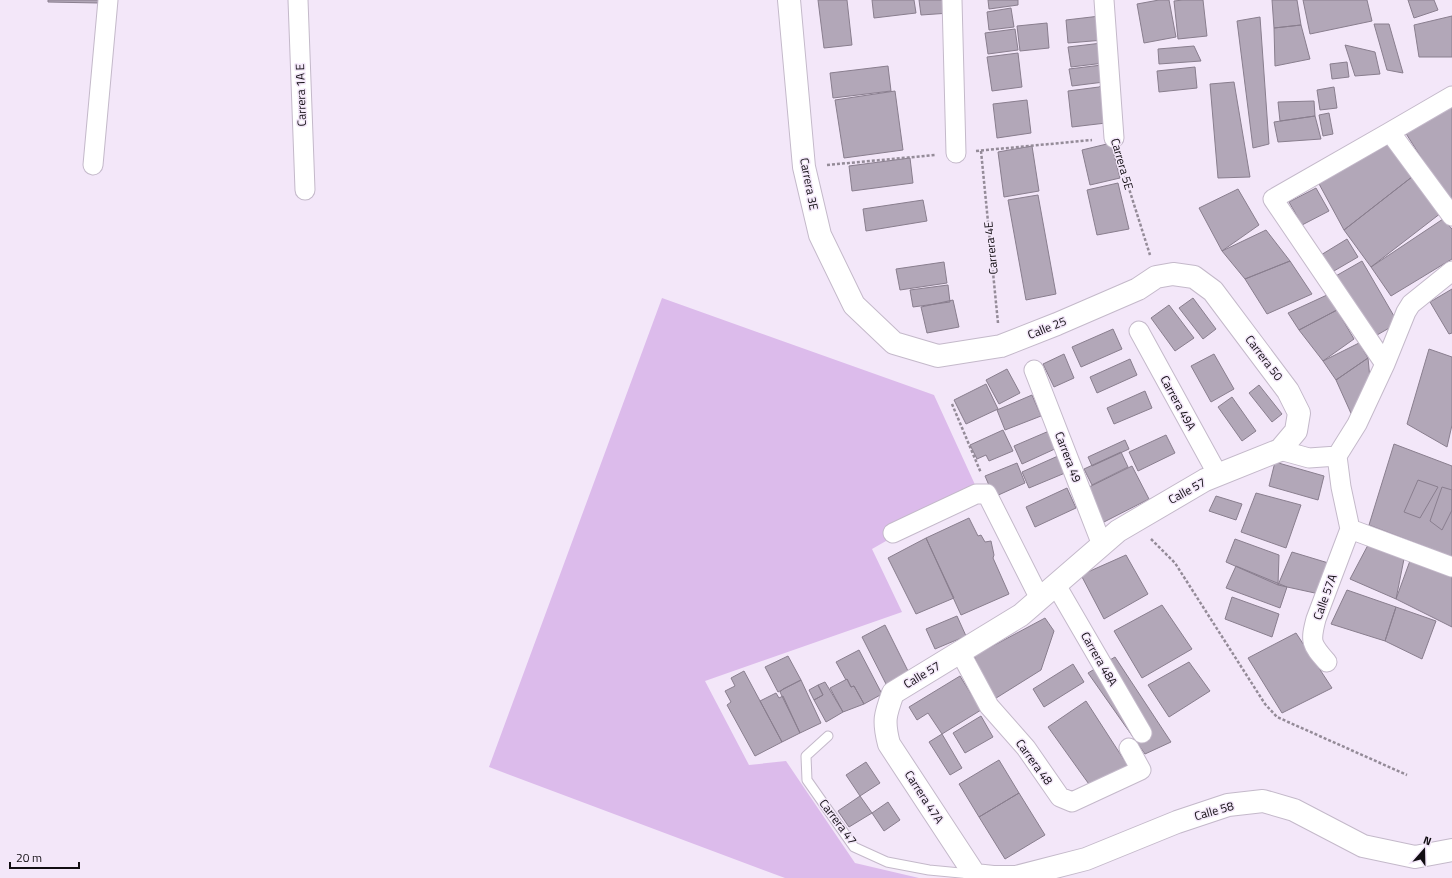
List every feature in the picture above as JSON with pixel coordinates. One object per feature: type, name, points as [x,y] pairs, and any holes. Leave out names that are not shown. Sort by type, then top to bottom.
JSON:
[{"type":"main road","name":"Carrera 3E","points":[[789,0],[804,167],[820,235],[854,304],[894,343]]},
{"type":"main road","name":"Calle 25","points":[[894,343],[938,356],[1001,346],[1138,289],[1156,277],[1173,274],[1194,277]]},
{"type":"main road","name":"Carrera 50","points":[[1194,277],[1213,291],[1288,391],[1298,413],[1298,419],[1296,431],[1280,450]]},
{"type":"main road","name":"Calle 57","points":[[885,715],[893,692],[1021,615],[1118,531],[1205,480],[1280,450]]},
{"type":"main road","name":"Carrera 47A","points":[[885,715],[885,728],[889,744],[975,875]]},
{"type":"main road","name":"Calle 58","points":[[975,875],[1016,877],[1086,859],[1177,822],[1228,805],[1263,801],[1294,810],[1363,846],[1415,857],[1452,850]]},
{"type":"street","points":[[93,165],[108,0]]},
{"type":"street","name":"Carrera 1A E","points":[[298,0],[304,190]]},
{"type":"street","points":[[952,0],[956,153]]},
{"type":"street","name":"Carrera 5E","points":[[1104,0],[1114,138]]},
{"type":"street","points":[[1385,364],[1273,199],[1452,96]]},
{"type":"street","points":[[1390,132],[1452,216]]},
{"type":"street","points":[[1452,271],[1411,304],[1406,312],[1385,364],[1357,424],[1337,456],[1341,487],[1350,529],[1452,567]]},
{"type":"street","name":"Carrera 49A","points":[[1139,331],[1218,475]]},
{"type":"street","name":"Carrera 49","points":[[1034,370],[1102,545]]},
{"type":"street","points":[[1280,450],[1309,458],[1337,456]]},
{"type":"street","points":[[893,533],[976,494],[987,494]]},
{"type":"street","name":"Carrera 48A","points":[[987,494],[1048,592],[1142,732]]},
{"type":"street","name":"Calle 57A","points":[[1327,662],[1314,647],[1312,635],[1316,619],[1350,529]]},
{"type":"street","name":"Carrera 48","points":[[960,652],[989,706],[1026,748],[1060,797],[1072,802],[1141,770],[1129,748]]},
{"type":"lane","name":"Carrera 47","points":[[828,736],[806,756],[806,780],[854,847],[887,862],[929,870],[975,875]]},
{"type":"path","name":"Carrera 5E","points":[[1114,138],[1156,277]]},
{"type":"path","name":"Carrera 4E","points":[[981,151],[1001,346]]},
{"type":"path","points":[[952,404],[980,468],[987,494]]},
{"type":"path","points":[[1133,522],[1175,563],[1265,704],[1277,717],[1406,775]]},
{"type":"shaded area","points":[[662,298],[934,395],[977,489],[872,549],[902,612],[705,681],[749,765],[786,761],[855,863],[919,878],[785,878],[489,767]]},
{"type":"building","points":[[48,0],[99,0],[99,3],[48,2]]},
{"type":"building","points":[[818,0],[847,0],[852,45],[824,48]]},
{"type":"building","points":[[872,0],[914,0],[916,13],[874,18]]},
{"type":"building","points":[[919,0],[950,0],[950,13],[921,15]]},
{"type":"building","points":[[988,0],[1018,0],[1018,5],[989,9]]},
{"type":"building","points":[[1159,0],[1169,0],[1176,37],[1144,43],[1137,4]]},
{"type":"building","points":[[1203,0],[1207,36],[1178,39],[1174,1]]},
{"type":"building","points":[[1272,0],[1297,0],[1301,25],[1274,28]]},
{"type":"building","points":[[1303,0],[1367,0],[1372,21],[1310,34]]},
{"type":"building","points":[[1408,0],[1434,0],[1438,10],[1414,18]]},
{"type":"building","points":[[1011,8],[1014,27],[989,30],[987,12]]},
{"type":"building","points":[[1100,16],[1104,40],[1068,43],[1066,20]]},
{"type":"building","points":[[1452,16],[1452,57],[1419,57],[1414,25]]},
{"type":"building","points":[[1260,17],[1269,144],[1253,148],[1237,21]]},
{"type":"building","points":[[1047,23],[1049,48],[1020,51],[1017,26]]},
{"type":"building","points":[[1374,24],[1389,24],[1403,73],[1387,70]]},
{"type":"building","points":[[1301,25],[1310,59],[1275,66],[1274,28]]},
{"type":"building","points":[[1015,29],[1018,50],[988,54],[985,33]]},
{"type":"building","points":[[1102,43],[1104,63],[1071,67],[1068,47]]},
{"type":"building","points":[[1345,45],[1375,52],[1380,74],[1355,76]]},
{"type":"building","points":[[1194,46],[1201,61],[1159,64],[1158,49]]},
{"type":"building","points":[[1018,53],[1022,87],[992,91],[987,57]]},
{"type":"building","points":[[1347,62],[1349,77],[1332,79],[1330,64]]},
{"type":"building","points":[[1102,65],[1104,82],[1072,86],[1069,69]]},
{"type":"building","points":[[888,66],[891,91],[833,98],[830,73]]},
{"type":"building","points":[[1195,67],[1197,88],[1159,92],[1157,71]]},
{"type":"building","points":[[1234,82],[1250,177],[1218,178],[1210,84]]},
{"type":"building","points":[[1102,85],[1106,123],[1072,127],[1068,91],[1099,87]]},
{"type":"building","points":[[1334,87],[1337,108],[1320,110],[1317,90]]},
{"type":"building","points":[[895,91],[903,150],[844,158],[835,100]]},
{"type":"building","points":[[1027,100],[1031,133],[997,138],[993,104]]},
{"type":"building","points":[[1314,101],[1315,116],[1280,121],[1278,102]]},
{"type":"building","points":[[1452,103],[1452,206],[1405,132]]},
{"type":"building","points":[[1329,113],[1333,134],[1323,136],[1319,115]]},
{"type":"building","points":[[1315,116],[1321,139],[1278,142],[1274,122]]},
{"type":"building","points":[[1393,142],[1417,173],[1344,230],[1318,182]]},
{"type":"building","points":[[1111,143],[1120,178],[1090,185],[1082,150]]},
{"type":"building","points":[[1032,146],[1039,191],[1004,197],[998,152]]},
{"type":"building","points":[[910,158],[913,183],[852,191],[849,166]]},
{"type":"building","points":[[1417,173],[1441,213],[1371,267],[1344,230]]},
{"type":"building","points":[[1118,183],[1129,229],[1097,235],[1087,190]]},
{"type":"building","points":[[1316,188],[1329,211],[1302,225],[1289,202]]},
{"type":"building","points":[[1238,189],[1259,225],[1222,251],[1199,208]]},
{"type":"building","points":[[1038,195],[1056,294],[1026,300],[1008,200]]},
{"type":"building","points":[[923,200],[927,221],[866,231],[863,209]]},
{"type":"building","points":[[1443,219],[1452,229],[1452,259],[1391,296],[1371,267]]},
{"type":"building","points":[[1266,230],[1290,261],[1245,279],[1222,251]]},
{"type":"building","points":[[1347,239],[1358,257],[1327,275],[1316,258]]},
{"type":"building","points":[[1290,261],[1312,294],[1267,314],[1245,279]]},
{"type":"building","points":[[1362,261],[1398,323],[1370,339],[1334,277]]},
{"type":"building","points":[[944,262],[947,283],[900,290],[896,269]]},
{"type":"building","points":[[948,285],[950,302],[913,307],[910,290]]},
{"type":"building","points":[[1452,289],[1452,333],[1449,334],[1430,302]]},
{"type":"building","points":[[1327,295],[1337,310],[1299,330],[1288,313]]},
{"type":"building","points":[[1193,298],[1216,329],[1203,339],[1179,308]]},
{"type":"building","points":[[953,300],[959,327],[927,333],[921,307]]},
{"type":"building","points":[[1169,305],[1194,338],[1175,351],[1151,318]]},
{"type":"building","points":[[1337,310],[1354,339],[1323,361],[1299,330]]},
{"type":"building","points":[[1113,329],[1122,349],[1081,367],[1072,347]]},
{"type":"building","points":[[1359,343],[1368,358],[1336,380],[1323,361]]},
{"type":"building","points":[[1429,349],[1452,357],[1452,425],[1447,447],[1407,424]]},
{"type":"building","points":[[1064,354],[1074,378],[1054,387],[1043,364]]},
{"type":"building","points":[[1214,354],[1234,389],[1211,402],[1191,366]]},
{"type":"building","points":[[1368,358],[1370,379],[1354,420],[1336,380]]},
{"type":"building","points":[[1130,359],[1137,375],[1097,393],[1090,377]]},
{"type":"building","points":[[1007,369],[1020,393],[999,404],[986,380]]},
{"type":"building","points":[[986,384],[998,409],[966,424],[954,400]]},
{"type":"building","points":[[1259,385],[1282,414],[1272,422],[1249,393]]},
{"type":"building","points":[[1145,391],[1152,408],[1114,424],[1107,408]]},
{"type":"building","points":[[1032,395],[1041,416],[1005,430],[997,410]]},
{"type":"building","points":[[1232,397],[1256,431],[1242,441],[1218,407]]},
{"type":"building","points":[[1003,430],[1013,451],[989,461],[986,455],[977,459],[970,445]]},
{"type":"building","points":[[1049,431],[1057,448],[1022,464],[1014,446]]},
{"type":"building","points":[[1166,435],[1175,453],[1138,471],[1129,452]]},
{"type":"building","points":[[1125,440],[1129,449],[1092,466],[1088,457]]},
{"type":"building","points":[[1394,444],[1452,466],[1452,557],[1369,525]]},
{"type":"building","points":[[1121,452],[1128,467],[1092,485],[1084,469]]},
{"type":"building","points":[[1058,456],[1065,473],[1029,488],[1022,472]]},
{"type":"building","points":[[1275,462],[1324,476],[1318,500],[1269,486]]},
{"type":"building","points":[[1017,463],[1025,483],[994,497],[985,476]]},
{"type":"building","points":[[1132,466],[1149,499],[1102,523],[1085,489]]},
{"type":"building","points":[[1418,480],[1438,487],[1420,518],[1404,512]]},
{"type":"building","points":[[1442,487],[1452,490],[1452,510],[1442,530],[1430,521]]},
{"type":"building","points":[[1067,488],[1076,508],[1035,527],[1026,507]]},
{"type":"building","points":[[1256,493],[1301,505],[1286,548],[1241,532]]},
{"type":"building","points":[[1216,496],[1242,504],[1236,520],[1209,511]]},
{"type":"building","points":[[969,518],[978,536],[981,535],[985,542],[991,541],[994,555],[993,558],[1009,594],[961,615],[926,538]]},
{"type":"building","points":[[926,538],[954,598],[916,614],[888,558]]},
{"type":"building","points":[[1235,539],[1279,555],[1278,585],[1226,562]]},
{"type":"building","points":[[1368,545],[1404,559],[1396,599],[1350,579]]},
{"type":"building","points":[[1292,552],[1335,565],[1324,595],[1278,585]]},
{"type":"building","points":[[1126,555],[1148,594],[1104,619],[1081,575]]},
{"type":"building","points":[[1411,558],[1452,574],[1452,627],[1396,599]]},
{"type":"building","points":[[1236,566],[1287,587],[1280,608],[1226,588]]},
{"type":"building","points":[[1347,590],[1396,607],[1385,641],[1331,624]]},
{"type":"building","points":[[1232,597],[1279,614],[1272,637],[1225,619]]},
{"type":"building","points":[[1162,605],[1192,649],[1142,678],[1114,631]]},
{"type":"building","points":[[1396,607],[1436,621],[1422,659],[1385,641]]},
{"type":"building","points":[[957,616],[966,636],[935,649],[926,629]]},
{"type":"building","points":[[1045,618],[1054,631],[1041,670],[993,700],[974,656]]},
{"type":"building","points":[[885,625],[909,673],[886,684],[862,637]]},
{"type":"building","points":[[1296,633],[1332,688],[1282,713],[1248,658]]},
{"type":"building","points":[[859,650],[882,694],[864,704],[854,686],[851,687],[847,679],[846,680],[836,662]]},
{"type":"building","points":[[788,656],[801,680],[778,692],[765,667]]},
{"type":"building","points":[[1115,657],[1171,742],[1145,754],[1088,673]]},
{"type":"building","points":[[1189,662],[1210,691],[1169,717],[1148,685]]},
{"type":"building","points":[[1073,664],[1084,682],[1044,707],[1033,689]]},
{"type":"building","points":[[744,671],[782,742],[755,756],[727,705],[731,702],[725,691],[735,686],[731,678]]},
{"type":"building","points":[[960,676],[981,710],[942,734],[928,713],[917,720],[909,707]]},
{"type":"building","points":[[847,679],[851,687],[854,686],[864,704],[843,712],[830,688]]},
{"type":"building","points":[[801,680],[821,723],[800,733],[780,692]]},
{"type":"building","points":[[825,682],[843,712],[826,722],[814,700],[823,695],[818,685]]},
{"type":"building","points":[[818,685],[823,695],[814,700],[809,690]]},
{"type":"building","points":[[776,693],[779,698],[783,696],[800,733],[782,742],[760,701]]},
{"type":"building","points":[[1086,701],[1128,766],[1091,787],[1048,727]]},
{"type":"building","points":[[981,716],[993,737],[965,753],[953,733]]},
{"type":"building","points":[[942,734],[962,768],[950,775],[929,742]]},
{"type":"building","points":[[999,760],[1019,793],[979,817],[959,784]]},
{"type":"building","points":[[866,762],[880,783],[860,796],[846,775]]},
{"type":"building","points":[[1019,793],[1045,835],[1005,859],[979,817]]},
{"type":"building","points":[[860,796],[872,813],[849,827],[838,811]]},
{"type":"building","points":[[888,802],[900,820],[884,831],[872,813]]}]
